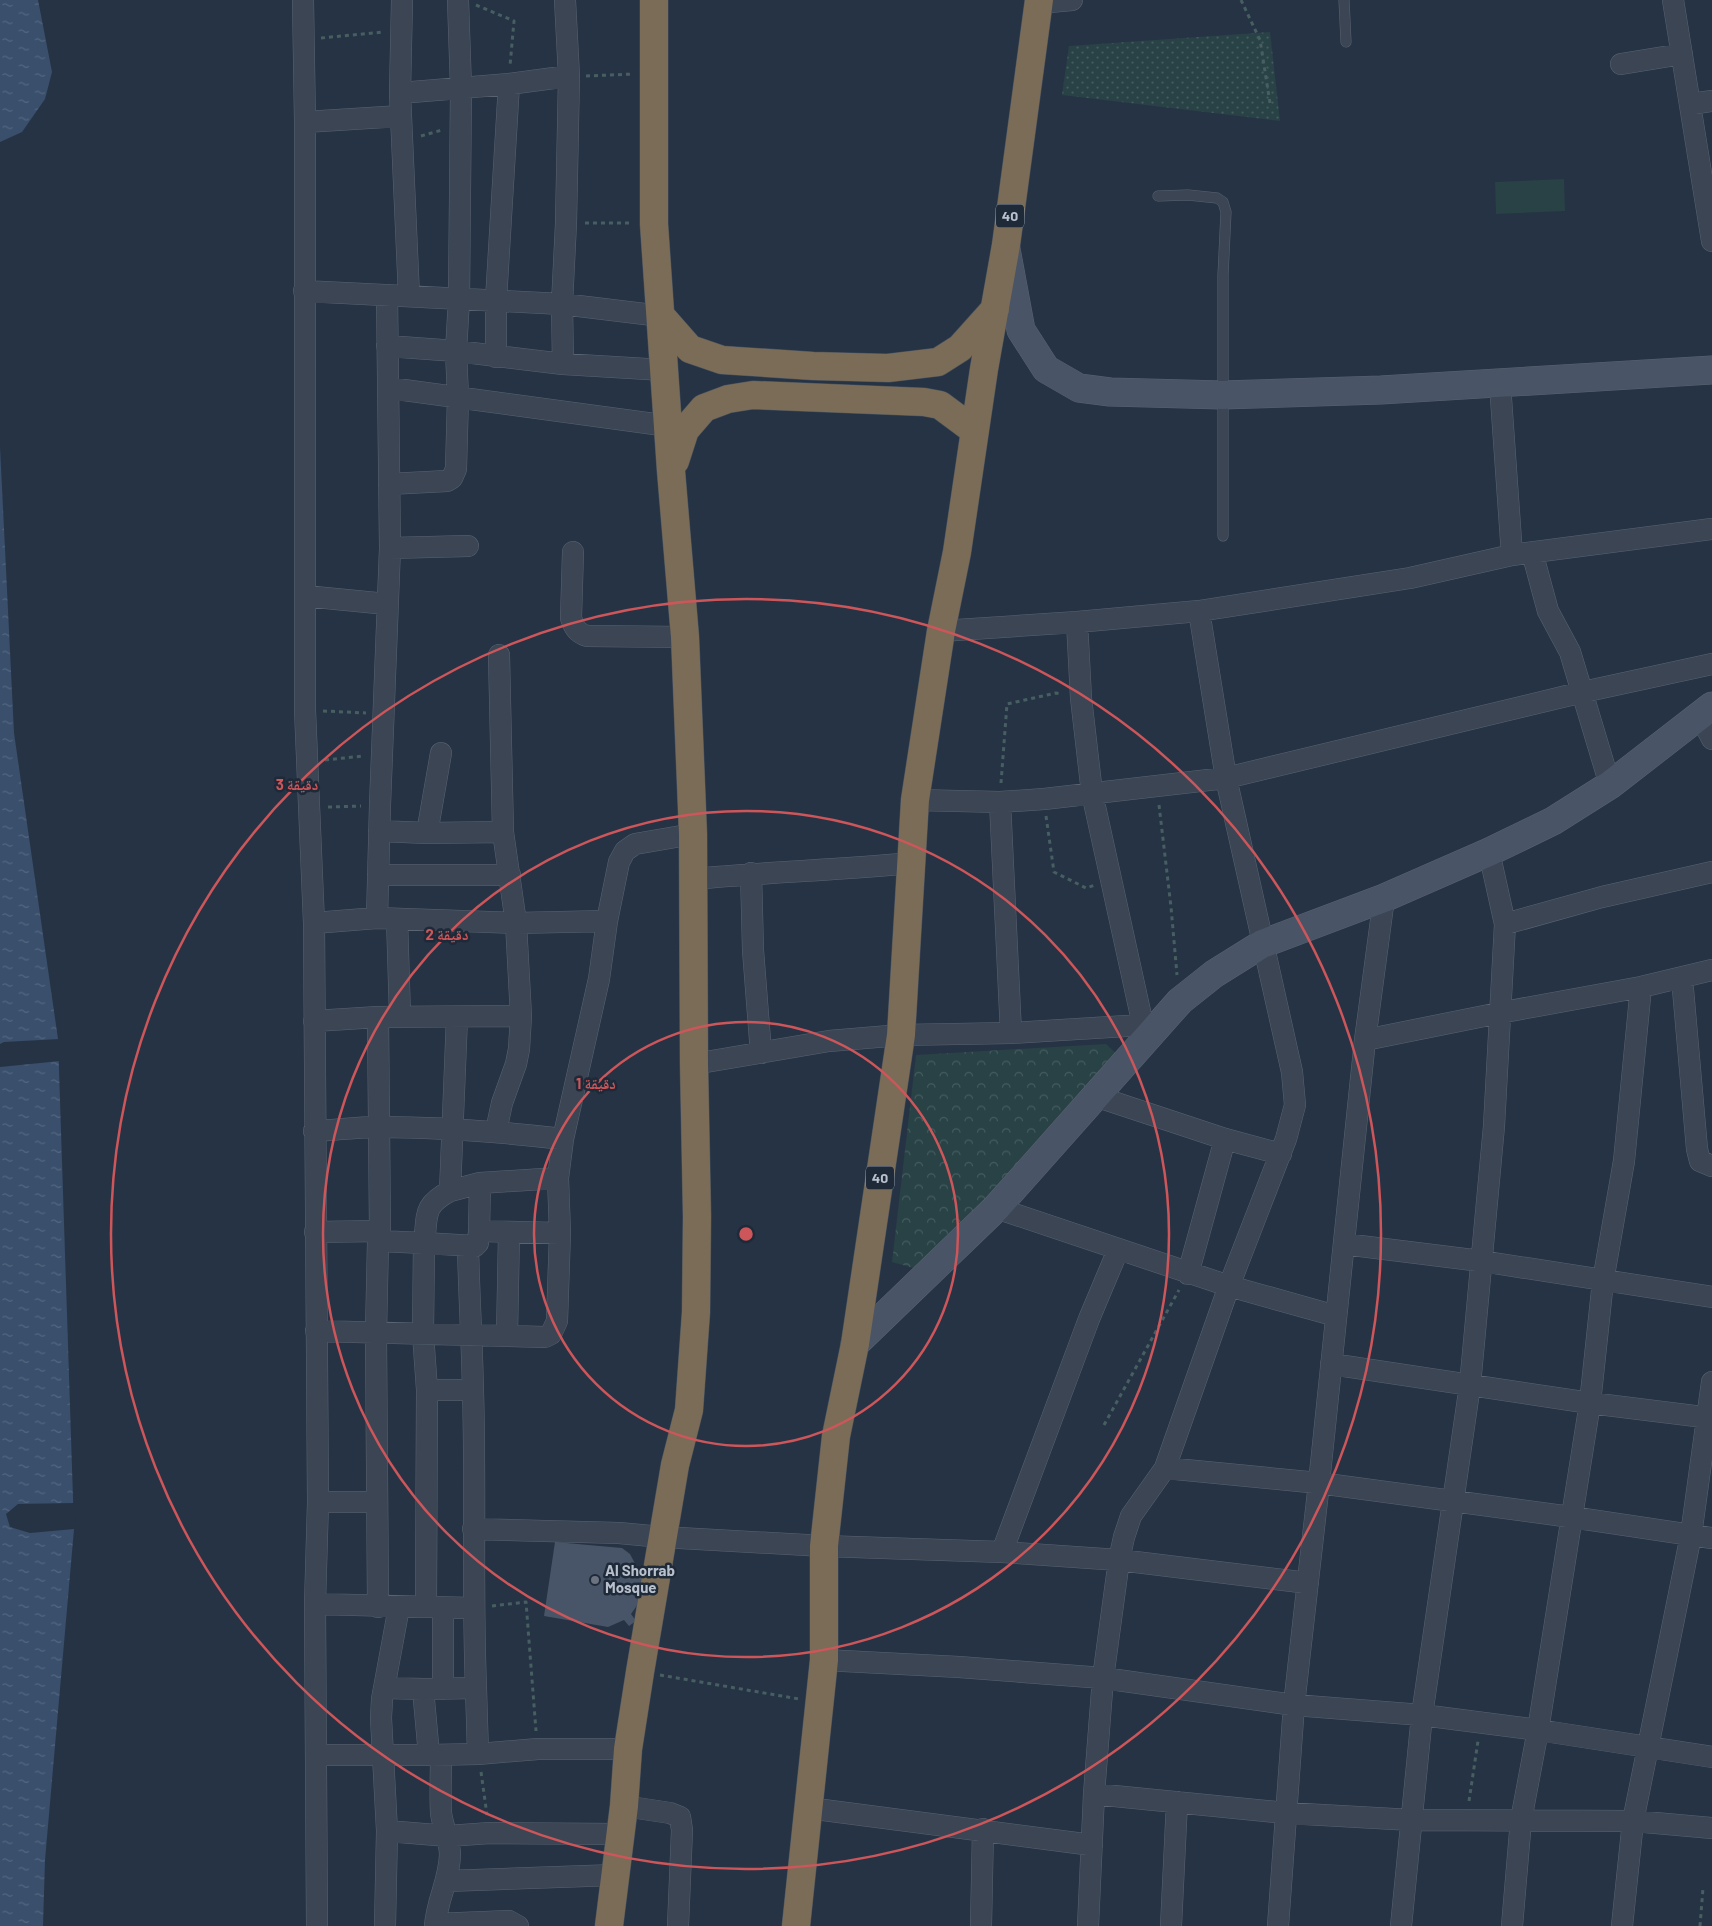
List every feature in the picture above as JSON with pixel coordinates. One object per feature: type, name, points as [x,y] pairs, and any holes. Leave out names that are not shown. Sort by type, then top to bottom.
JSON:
[{"type":"highway","points":[[609,1926],[624,1806],[628,1749],[662,1537],[675,1466],[689,1410],[696,1312],[697,1217],[693,834],[685,637],[654,224],[654,0]]},
{"type":"highway","name":"40","points":[[796,1926],[824,1660],[824,1546],[836,1436],[855,1344],[901,1036],[915,800],[941,631],[957,552],[1006,246],[1039,2]]},
{"type":"highway","points":[[661,316],[690,350],[722,360],[813,366],[888,368],[938,362],[960,348],[995,309]]},
{"type":"highway","points":[[672,471],[685,430],[704,408],[728,399],[753,395],[924,402],[940,405],[975,431]]},
{"type":"street","points":[[303,0],[305,40],[305,710],[314,923],[318,1502],[315,1604],[317,1926]]},
{"type":"street","points":[[402,0],[400,93],[409,296]]},
{"type":"street","points":[[563,364],[562,304],[566,223],[569,76],[565,0]]},
{"type":"street","points":[[1039,2],[1072,0]]},
{"type":"street","points":[[1673,0],[1712,241]]},
{"type":"street","points":[[389,484],[447,481],[452,478],[456,469],[460,124],[465,2]]},
{"type":"street","points":[[1621,64],[1682,54]]},
{"type":"street","points":[[400,93],[509,84],[569,76]]},
{"type":"street","points":[[496,357],[496,300],[509,84]]},
{"type":"street","points":[[1691,104],[1712,101]]},
{"type":"street","points":[[305,122],[401,116]]},
{"type":"street","points":[[1006,246],[1021,330],[1046,369],[1079,388],[1110,392],[1222,395],[1500,384],[1712,370]]},
{"type":"street","points":[[304,290],[562,304],[661,316]]},
{"type":"street","points":[[387,295],[390,548],[378,875],[387,918],[400,1016]]},
{"type":"street","points":[[387,346],[456,351],[563,364],[664,370]]},
{"type":"street","points":[[1500,384],[1522,553],[1548,611],[1568,647],[1610,785]]},
{"type":"street","points":[[389,388],[669,426]]},
{"type":"street","points":[[941,631],[1077,622],[1199,611],[1390,581],[1522,553],[1712,529]]},
{"type":"street","points":[[390,548],[468,546]]},
{"type":"street","points":[[573,552],[571,618],[574,626],[580,633],[587,636],[685,637]]},
{"type":"street","points":[[305,596],[387,604]]},
{"type":"street","points":[[1088,1926],[1094,1794],[1103,1678],[1119,1560],[1124,1537],[1131,1516],[1165,1468],[1229,1286],[1281,1154],[1294,1112],[1296,1098],[1292,1072],[1226,778],[1199,611]]},
{"type":"street","points":[[1077,622],[1081,698],[1092,793],[1110,881],[1145,1031]]},
{"type":"street","points":[[496,1131],[502,1103],[516,1064],[521,1016],[516,923],[503,832],[499,655]]},
{"type":"street","points":[[915,800],[1000,802],[1044,799],[1226,778],[1583,692],[1712,664]]},
{"type":"street","points":[[855,1344],[996,1208],[1095,1096],[1145,1031],[1214,974],[1262,944],[1384,898],[1489,852],[1553,821],[1708,720]]},
{"type":"street","points":[[426,833],[440,753]]},
{"type":"street","points":[[1000,802],[1011,1033]]},
{"type":"street","points":[[379,831],[426,833],[503,832]]},
{"type":"street","points":[[316,1331],[545,1337],[551,1334],[558,1321],[560,1232],[558,1178],[563,1139],[595,998],[607,921],[619,862],[625,851],[635,844],[693,834]]},
{"type":"street","points":[[1401,1926],[1422,1715],[1470,1386],[1494,1126],[1504,924],[1489,852]]},
{"type":"street","points":[[694,879],[751,873],[860,868],[912,863]]},
{"type":"street","points":[[1504,924],[1602,897],[1712,872]]},
{"type":"street","points":[[751,873],[753,950],[761,1053]]},
{"type":"street","points":[[378,875],[510,875]]},
{"type":"street","points":[[1278,1926],[1294,1705],[1320,1483],[1365,1040],[1384,898]]},
{"type":"street","points":[[314,923],[387,918],[516,923],[607,921]]},
{"type":"street","points":[[1365,1040],[1641,987],[1712,970]]},
{"type":"street","points":[[1682,978],[1697,1150],[1700,1161],[1712,1166]]},
{"type":"street","points":[[1512,1926],[1521,1820],[1538,1730],[1590,1403],[1603,1281],[1624,1161],[1641,987]]},
{"type":"street","points":[[314,1021],[400,1016],[521,1016]]},
{"type":"street","points":[[378,1017],[377,1502],[388,1607],[384,1688],[380,1718],[387,1831],[386,1926]]},
{"type":"street","points":[[450,1191],[458,1017]]},
{"type":"street","points":[[694,1064],[830,1041],[901,1036],[1145,1031]]},
{"type":"street","points":[[1095,1096],[1225,1139],[1281,1154]]},
{"type":"street","points":[[314,1131],[378,1127],[453,1129],[496,1131],[563,1139]]},
{"type":"street","points":[[1188,1274],[1225,1139]]},
{"type":"street","points":[[518,1926],[509,1921],[435,1925],[438,1902],[447,1881],[450,1852],[448,1836],[441,1813],[435,1755],[433,1689],[435,1607],[427,1390],[423,1334],[424,1243],[430,1205],[450,1191],[480,1183],[558,1178]]},
{"type":"street","points":[[478,1754],[473,1608],[473,1390],[470,1334],[474,1238],[480,1183]]},
{"type":"street","points":[[996,1208],[1188,1274],[1336,1316]]},
{"type":"street","points":[[316,1232],[379,1236],[424,1243],[509,1233],[560,1232]]},
{"type":"street","points":[[507,1336],[509,1233]]},
{"type":"street","points":[[1344,1244],[1480,1262],[1712,1297]]},
{"type":"street","points":[[1002,1552],[1089,1319],[1118,1250]]},
{"type":"street","points":[[1331,1364],[1470,1386],[1710,1418]]},
{"type":"street","points":[[1622,1926],[1633,1822],[1691,1535],[1710,1418],[1712,1382]]},
{"type":"street","points":[[427,1390],[473,1390]]},
{"type":"street","points":[[1165,1468],[1320,1483],[1712,1538]]},
{"type":"street","points":[[318,1502],[377,1502]]},
{"type":"street","points":[[474,1530],[619,1533],[824,1546],[1002,1552],[1119,1560],[1308,1583]]},
{"type":"street","points":[[315,1604],[473,1608]]},
{"type":"street","points":[[824,1660],[959,1667],[1103,1678],[1294,1705],[1422,1715],[1538,1730],[1712,1757]]},
{"type":"street","points":[[384,1688],[476,1688]]},
{"type":"street","points":[[316,1755],[435,1755],[478,1754],[538,1749],[628,1749]]},
{"type":"street","points":[[1094,1794],[1286,1813],[1412,1820],[1633,1822],[1712,1828]]},
{"type":"street","points":[[1171,1926],[1177,1802]]},
{"type":"street","points":[[624,1806],[680,1816],[682,1830],[678,1926]]},
{"type":"street","points":[[808,1808],[1092,1845]]},
{"type":"street","points":[[980,1926],[982,1830]]},
{"type":"street","points":[[387,1831],[448,1836],[490,1833],[620,1834]]},
{"type":"street","points":[[447,1881],[483,1878],[615,1875]]},
{"type":"lane","points":[[1344,0],[1346,42]]},
{"type":"lane","points":[[1158,196],[1188,195],[1217,198],[1223,202],[1226,212],[1223,274],[1223,536]]},
{"type":"path","points":[[1242,0],[1260,40],[1270,102]]},
{"type":"path","points":[[465,2],[514,21],[509,84]]},
{"type":"path","points":[[305,40],[402,30]]},
{"type":"path","points":[[569,76],[653,73]]},
{"type":"path","points":[[403,141],[460,124]]},
{"type":"path","points":[[566,223],[654,224]]},
{"type":"path","points":[[1000,802],[1007,704],[1056,693],[1081,698]]},
{"type":"path","points":[[305,710],[384,714]]},
{"type":"path","points":[[306,762],[382,754]]},
{"type":"path","points":[[1157,787],[1180,1001]]},
{"type":"path","points":[[1044,799],[1054,872],[1086,888],[1110,881]]},
{"type":"path","points":[[309,808],[380,805]]},
{"type":"path","points":[[1104,1425],[1188,1274]]},
{"type":"path","points":[[473,1608],[526,1602],[538,1749]]},
{"type":"path","points":[[640,1672],[819,1702]]},
{"type":"path","points":[[1466,1821],[1481,1723]]},
{"type":"path","points":[[478,1754],[490,1833]]},
{"type":"path","points":[[1700,1926],[1703,1888]]},
{"type":"green space","points":[[1270,32],[1280,121],[1062,95],[1069,46]]},
{"type":"green space","points":[[1564,179],[1565,211],[1496,214],[1495,182]]},
{"type":"green space","points":[[1106,1044],[1122,1059],[931,1273],[892,1262],[916,1055]]},
{"type":"water","points":[[0,0],[38,0],[52,72],[45,99],[22,132],[0,142]]},
{"type":"water","points":[[0,447],[14,733],[58,1039],[74,1529],[45,1860],[43,1926],[0,1926]]},
{"type":"pier","points":[[60,1039],[60,1061],[0,1067],[0,1044],[4,1042]]},
{"type":"pier","points":[[75,1503],[76,1528],[74,1529],[30,1533],[10,1527],[6,1514],[18,1504]]},
{"type":"building","name":"Al Shorrab Mosque","points":[[555,1542],[622,1548],[630,1554],[641,1575],[642,1586],[638,1604],[631,1614],[636,1621],[629,1626],[624,1620],[608,1627],[544,1616]]},
{"type":"place","name":"Al Shorrab Mosque","points":[[595,1580]]}]
